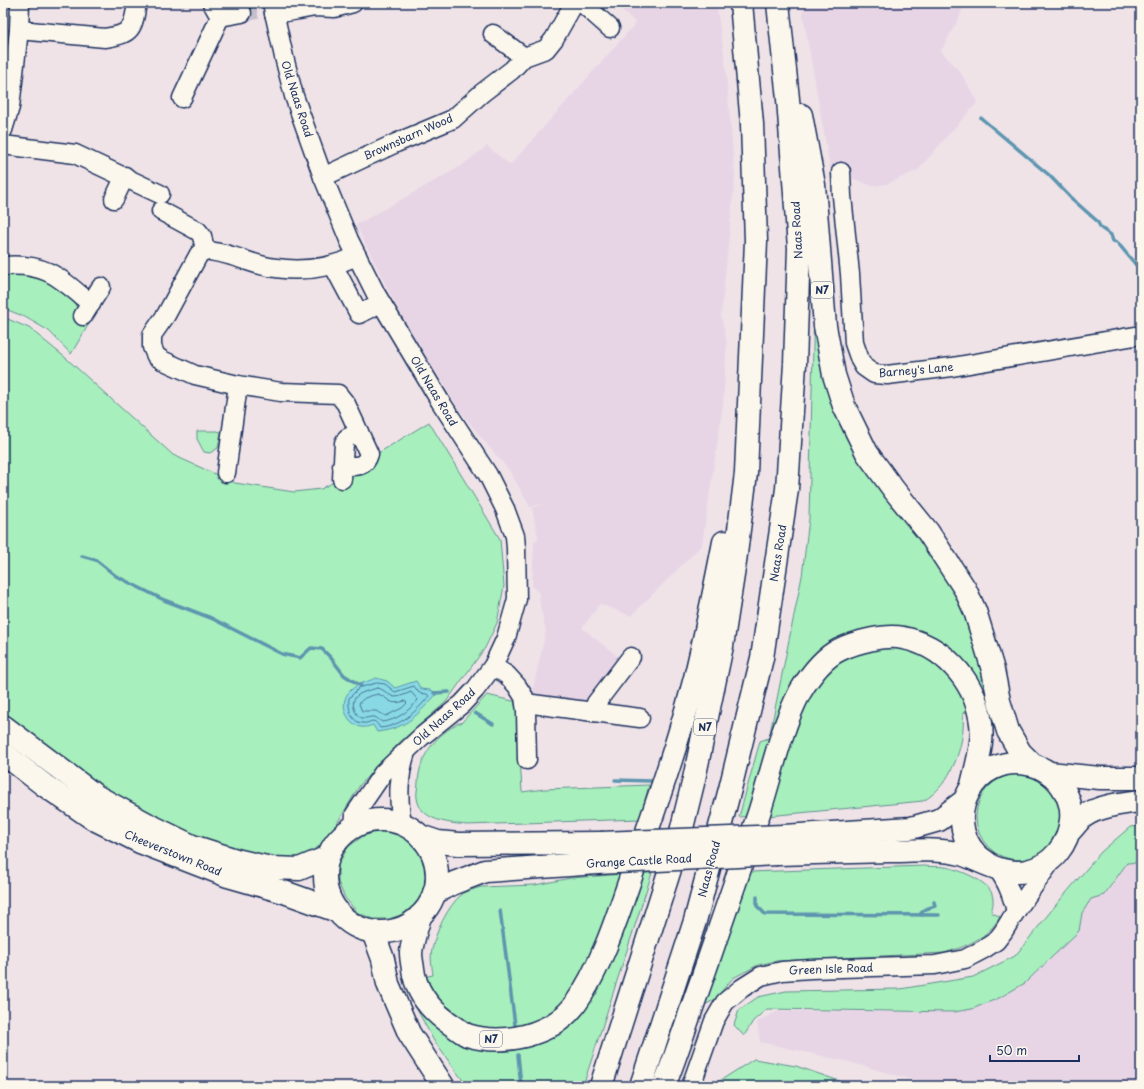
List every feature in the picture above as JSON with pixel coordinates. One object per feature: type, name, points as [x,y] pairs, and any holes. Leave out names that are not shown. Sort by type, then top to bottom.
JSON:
[{"type":"main road","name":"N7","points":[[601,1086],[678,844],[694,779],[722,646],[735,562],[746,473],[756,241],[752,124],[741,3]]},
{"type":"main road","name":"Naas Road","points":[[641,1086],[695,922],[730,789],[762,658],[787,489],[795,364],[799,248],[788,98],[778,3]]},
{"type":"main road","name":"N7","points":[[782,3],[814,185],[825,326],[834,375],[844,406],[867,453],[894,490],[928,532],[965,589],[986,647],[1008,731],[1020,752],[1041,769]]},
{"type":"main road","name":"N7","points":[[420,916],[411,952],[414,976],[427,1003],[438,1016],[466,1034],[495,1040],[520,1037],[536,1033],[554,1025],[573,1007],[589,981],[608,940],[638,857],[675,748],[694,680],[724,539],[752,356]]},
{"type":"main road","points":[[664,1086],[759,813],[788,721],[800,692],[816,669],[839,650],[865,641],[889,637],[903,637],[922,644],[937,652],[953,665],[964,677],[975,697],[982,734],[968,793]]},
{"type":"main road","name":"Cheeverstown Road","points":[[3,726],[96,796],[149,825],[192,846],[236,860],[271,868],[299,869],[328,857]]},
{"type":"main road","name":"Cheeverstown Road","points":[[3,753],[44,785],[92,818],[140,842],[228,876],[284,892],[337,911]]},
{"type":"main road","name":"Grange Castle Road","points":[[780,845],[911,828],[939,820],[968,793],[982,775],[993,768],[1006,763],[1020,762],[1041,769],[1100,778],[1141,778]]},
{"type":"main road","name":"Grange Castle Road","points":[[420,836],[438,842],[458,844],[599,853],[780,845],[931,850],[960,854],[1011,872],[1026,871],[1040,867],[1052,859],[1063,846],[1070,831],[1072,815],[1068,799],[1061,784],[1041,769]]},
{"type":"main road","name":"Grange Castle Road","points":[[968,793],[962,819],[966,838],[975,853],[994,867]]},
{"type":"main road","name":"Grange Castle Road","points":[[1070,831],[1084,816],[1101,809],[1126,802],[1141,801]]},
{"type":"main road","points":[[378,820],[402,824],[412,829],[430,848],[435,863],[437,878],[434,893],[420,916],[398,930],[373,932],[359,928],[347,921],[337,911],[328,896],[325,880],[328,857],[336,842],[344,834],[365,822],[378,820]]},
{"type":"main road","name":"Grange Castle Road","points":[[434,893],[454,882],[485,871],[599,853]]},
{"type":"main road","points":[[373,932],[383,959],[388,984],[409,1033],[443,1086]]},
{"type":"street","points":[[4,127],[10,107],[18,30],[16,3]]},
{"type":"street","points":[[18,30],[105,38],[118,36],[129,30],[135,15],[137,3]]},
{"type":"street","points":[[182,98],[216,10],[299,10],[314,7],[334,8],[353,3]]},
{"type":"street","name":"Brownsbarn Wood","points":[[323,177],[396,142],[453,119],[482,93],[512,70],[524,57],[546,49],[554,39],[576,3]]},
{"type":"street","points":[[582,3],[610,28]]},
{"type":"street","name":"Old Naas Road","points":[[264,10],[323,177],[349,240],[376,294],[440,401],[488,475],[505,509],[515,536],[517,599],[506,638],[493,666],[475,690],[462,704],[421,737],[383,773],[355,814],[354,827]]},
{"type":"street","points":[[493,34],[524,57]]},
{"type":"street","points":[[3,145],[75,154],[125,176],[198,231],[202,236],[205,250]]},
{"type":"street","name":"Barney's Lane","points":[[841,172],[850,274],[854,343],[864,367],[874,374],[887,375],[952,368],[1141,335]]},
{"type":"street","points":[[114,199],[125,176]]},
{"type":"street","points":[[357,256],[333,265],[319,268],[275,268],[230,255],[205,250],[199,254],[166,315],[152,335],[152,346],[156,356],[162,360],[195,374],[238,385],[281,392],[338,394],[346,404],[359,432],[369,454],[367,460],[362,465],[342,473],[344,443],[347,438],[359,432]]},
{"type":"street","points":[[3,266],[18,265],[39,268],[55,275],[86,310],[101,287]]},
{"type":"street","points":[[333,265],[359,314],[373,307]]},
{"type":"street","points":[[226,473],[238,385]]},
{"type":"street","points":[[593,712],[596,703],[631,657]]},
{"type":"street","points":[[493,666],[507,675],[524,697],[526,711],[527,760]]},
{"type":"street","points":[[525,703],[640,718]]},
{"type":"street","name":"Old Naas Road","points":[[402,824],[399,806],[401,770],[407,751]]},
{"type":"street","name":"Green Isle Road","points":[[691,1086],[714,1021],[725,1002],[742,988],[761,976],[782,971],[811,969],[935,965],[965,959],[996,941],[1052,859]]},
{"type":"street","points":[[994,867],[1007,881],[1016,911]]},
{"type":"shaded area","points":[[614,3],[716,3],[725,59],[735,177],[721,316],[727,342],[723,405],[702,545],[631,616],[600,604],[582,628],[620,658],[589,703],[531,697],[546,631],[540,606],[539,593],[532,586],[534,542],[538,538],[532,508],[543,504],[530,507],[509,470],[458,408],[396,306],[356,225],[461,166],[487,146],[510,165],[636,23]]},
{"type":"shaded area","points":[[801,3],[965,3],[958,20],[941,51],[961,73],[978,102],[918,170],[887,184],[872,186],[852,178],[851,169],[831,173]]},
{"type":"shaded area","points":[[1141,862],[1141,1086],[934,1086],[849,1062],[760,1042],[757,1022],[778,1011],[954,1012],[1079,931],[1082,913],[1091,898],[1105,895],[1127,863]]},
{"type":"green space","points":[[3,270],[45,277],[79,300],[75,305],[80,309],[77,313],[90,322],[71,354],[49,331],[25,317],[3,308]]},
{"type":"green space","points":[[814,305],[824,370],[901,508],[968,613],[991,692],[981,694],[887,627],[859,631],[831,644],[751,816],[739,817],[760,741],[769,738],[802,576],[809,519]]},
{"type":"green space","points":[[3,317],[29,328],[67,359],[173,455],[235,483],[294,492],[321,489],[345,476],[362,463],[429,422],[500,539],[504,586],[497,623],[485,648],[446,702],[400,742],[360,785],[327,840],[303,858],[282,861],[188,839],[105,791],[3,713]]},
{"type":"green space","points":[[197,431],[221,432],[218,448],[210,453],[204,452],[197,439]]},
{"type":"green space","points":[[878,644],[920,651],[951,675],[969,711],[963,713],[962,738],[955,763],[949,775],[933,794],[923,801],[768,816],[804,704],[831,665]]},
{"type":"green space","points":[[487,695],[517,702],[522,792],[544,789],[649,785],[640,819],[467,825],[444,822],[429,816],[424,812],[419,806],[417,794],[419,772],[426,754],[437,739],[458,723],[461,723]]},
{"type":"green space","points":[[1019,774],[1035,778],[1049,787],[1058,801],[1062,817],[1058,833],[1049,847],[1035,856],[1019,860],[1003,856],[989,847],[980,833],[976,817],[980,801],[989,787],[1003,778]]},
{"type":"green space","points":[[1141,826],[1141,862],[1127,863],[1104,895],[1091,899],[1082,913],[1079,931],[1025,983],[999,998],[972,1009],[954,1012],[767,1009],[753,1021],[744,1036],[734,1025],[739,1010],[758,997],[786,991],[900,989],[973,977],[1015,956],[1101,852],[1130,827]]},
{"type":"green space","points":[[380,831],[401,833],[418,845],[425,863],[427,884],[418,902],[403,914],[389,919],[374,919],[358,913],[345,898],[338,882],[338,865],[348,847],[363,836]]},
{"type":"green space","points":[[924,866],[945,867],[957,870],[979,880],[989,889],[993,897],[991,912],[1000,917],[989,931],[968,945],[944,953],[776,961],[758,965],[733,978],[714,1000],[699,1008],[750,872]]},
{"type":"green space","points":[[644,873],[652,873],[583,1086],[467,1086],[434,1041],[414,1004],[420,1001],[446,1031],[566,1028],[582,1014],[595,995],[627,919]]},
{"type":"green space","points":[[624,874],[579,986],[556,1013],[521,1028],[482,1029],[468,1023],[448,1011],[431,994],[423,977],[433,975],[431,953],[436,936],[451,906],[461,895],[481,887],[535,885],[571,878]]},
{"type":"green space","points":[[754,1059],[796,1066],[854,1086],[716,1086],[718,1082]]},
{"type":"water","points":[[376,678],[387,681],[395,688],[416,681],[421,689],[438,693],[412,719],[397,727],[377,732],[373,725],[361,727],[355,725],[347,716],[344,705],[347,695],[351,690],[360,684]]},
{"type":"waterway","points":[[981,118],[1049,175],[1070,197],[1097,221],[1101,228],[1111,235],[1113,241],[1117,242],[1136,265],[1141,268]]},
{"type":"waterway","points":[[82,556],[96,560],[116,576],[164,600],[211,618],[282,654],[300,658],[311,648],[322,649],[344,675],[361,686]]},
{"type":"waterway","points":[[434,693],[449,692]]},
{"type":"waterway","points":[[475,713],[493,724]]},
{"type":"waterway","points":[[615,780],[651,781]]},
{"type":"waterway","points":[[757,897],[757,906],[765,914],[939,915]]},
{"type":"waterway","points":[[922,915],[921,913],[926,909],[935,906],[934,902]]},
{"type":"waterway","points":[[500,910],[515,1025]]},
{"type":"waterway","points":[[518,1055],[521,1086]]},
{"type":"tunnel","points":[[242,13],[257,10]]}]
